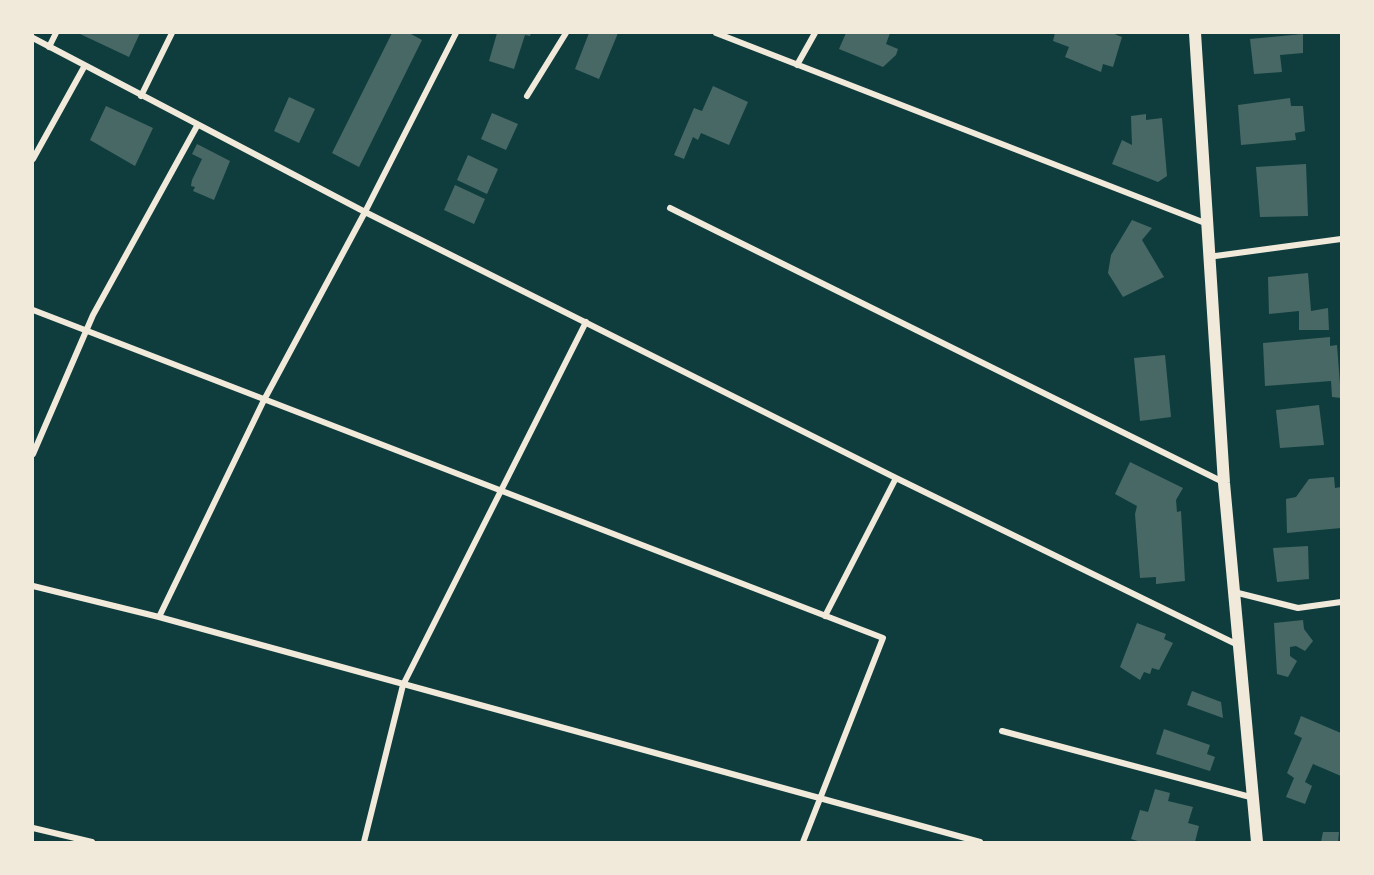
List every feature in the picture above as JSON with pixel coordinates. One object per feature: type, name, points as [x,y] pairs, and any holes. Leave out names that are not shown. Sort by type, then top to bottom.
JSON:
[{"type":"main road","points":[[1195,33],[1205,223],[1224,483],[1257,842]]},
{"type":"street","points":[[49,47],[56,33]]},
{"type":"street","points":[[141,96],[172,33]]},
{"type":"street","points":[[159,617],[264,400],[365,212],[456,33]]},
{"type":"street","points":[[527,96],[566,33]]},
{"type":"street","points":[[716,33],[1205,223]]},
{"type":"street","points":[[797,65],[815,33]]},
{"type":"street","points":[[33,38],[84,68],[365,212],[896,478],[1239,646]]},
{"type":"street","points":[[33,159],[84,68]]},
{"type":"street","points":[[33,454],[85,332],[197,126]]},
{"type":"street","points":[[670,208],[1224,483]]},
{"type":"street","points":[[1208,257],[1341,239]]},
{"type":"street","points":[[33,310],[85,332],[501,489],[883,638],[803,842]]},
{"type":"street","points":[[364,842],[403,685],[586,322]]},
{"type":"street","points":[[825,616],[896,478]]},
{"type":"street","points":[[33,586],[159,617],[980,842]]},
{"type":"street","points":[[1234,592],[1298,608],[1341,602]]},
{"type":"street","points":[[1002,731],[1254,798]]},
{"type":"street","points":[[33,828],[92,842]]},
{"type":"building","points":[[78,33],[140,33],[129,57]]},
{"type":"building","points":[[392,33],[409,33],[422,40],[359,167],[332,153]]},
{"type":"building","points":[[497,33],[531,33],[530,36],[525,35],[514,69],[489,61]]},
{"type":"building","points":[[589,33],[618,33],[599,79],[575,69]]},
{"type":"building","points":[[846,33],[890,33],[886,44],[898,49],[896,55],[883,67],[839,49]]},
{"type":"building","points":[[1055,33],[1112,33],[1122,37],[1113,67],[1103,64],[1101,72],[1065,57],[1069,47],[1053,41]]},
{"type":"building","points":[[1303,34],[1303,53],[1280,55],[1282,72],[1254,74],[1250,39]]},
{"type":"building","points":[[713,86],[748,102],[729,145],[701,133],[698,140],[693,137],[684,159],[674,155],[694,108],[702,111]]},
{"type":"building","points":[[289,97],[315,109],[299,143],[274,131]]},
{"type":"building","points":[[1290,98],[1291,106],[1303,106],[1305,131],[1295,133],[1296,140],[1241,145],[1238,105]]},
{"type":"building","points":[[106,106],[153,128],[135,166],[90,140]]},
{"type":"building","points":[[492,113],[518,124],[506,150],[481,139]]},
{"type":"building","points":[[1146,114],[1146,120],[1162,118],[1167,176],[1158,182],[1112,164],[1122,140],[1132,145],[1131,116]]},
{"type":"building","points":[[197,144],[230,161],[214,200],[193,191],[195,187],[191,186],[202,159],[192,154]]},
{"type":"building","points":[[468,155],[498,169],[487,194],[457,180]]},
{"type":"building","points":[[1306,164],[1308,216],[1260,217],[1256,167]]},
{"type":"building","points":[[455,185],[485,199],[474,224],[444,210]]},
{"type":"building","points":[[1132,220],[1152,228],[1142,240],[1164,277],[1123,297],[1108,273],[1111,255]]},
{"type":"building","points":[[1308,273],[1311,311],[1328,308],[1329,330],[1299,330],[1299,311],[1269,314],[1268,277]]},
{"type":"building","points":[[1330,337],[1330,346],[1337,345],[1341,398],[1332,397],[1331,381],[1265,386],[1263,343]]},
{"type":"building","points":[[1165,355],[1171,417],[1140,421],[1134,358]]},
{"type":"building","points":[[1319,405],[1324,445],[1280,448],[1276,410]]},
{"type":"building","points":[[1130,462],[1183,488],[1176,500],[1177,512],[1181,511],[1185,581],[1156,584],[1156,577],[1140,578],[1135,514],[1137,506],[1115,494]]},
{"type":"building","points":[[1334,477],[1335,488],[1341,487],[1341,528],[1287,533],[1286,499],[1296,497],[1309,479]]},
{"type":"building","points":[[1308,546],[1309,579],[1277,582],[1273,548]]},
{"type":"building","points":[[1303,620],[1304,629],[1313,641],[1305,651],[1296,646],[1290,647],[1290,656],[1297,661],[1288,677],[1277,674],[1274,623]]},
{"type":"building","points":[[1137,623],[1166,634],[1164,639],[1173,643],[1159,670],[1152,668],[1150,674],[1144,672],[1140,680],[1120,667]]},
{"type":"building","points":[[1192,691],[1221,702],[1223,718],[1187,705]]},
{"type":"building","points":[[1301,716],[1341,733],[1341,776],[1313,764],[1305,782],[1312,786],[1305,804],[1286,797],[1294,778],[1287,773],[1302,738],[1294,734]]},
{"type":"building","points":[[1164,729],[1210,745],[1207,754],[1215,757],[1210,771],[1156,754]]},
{"type":"building","points":[[1155,789],[1170,793],[1168,801],[1193,807],[1188,823],[1199,826],[1195,842],[1141,842],[1131,839],[1140,810],[1148,812]]},
{"type":"building","points":[[1323,832],[1339,832],[1338,842],[1321,842]]}]
